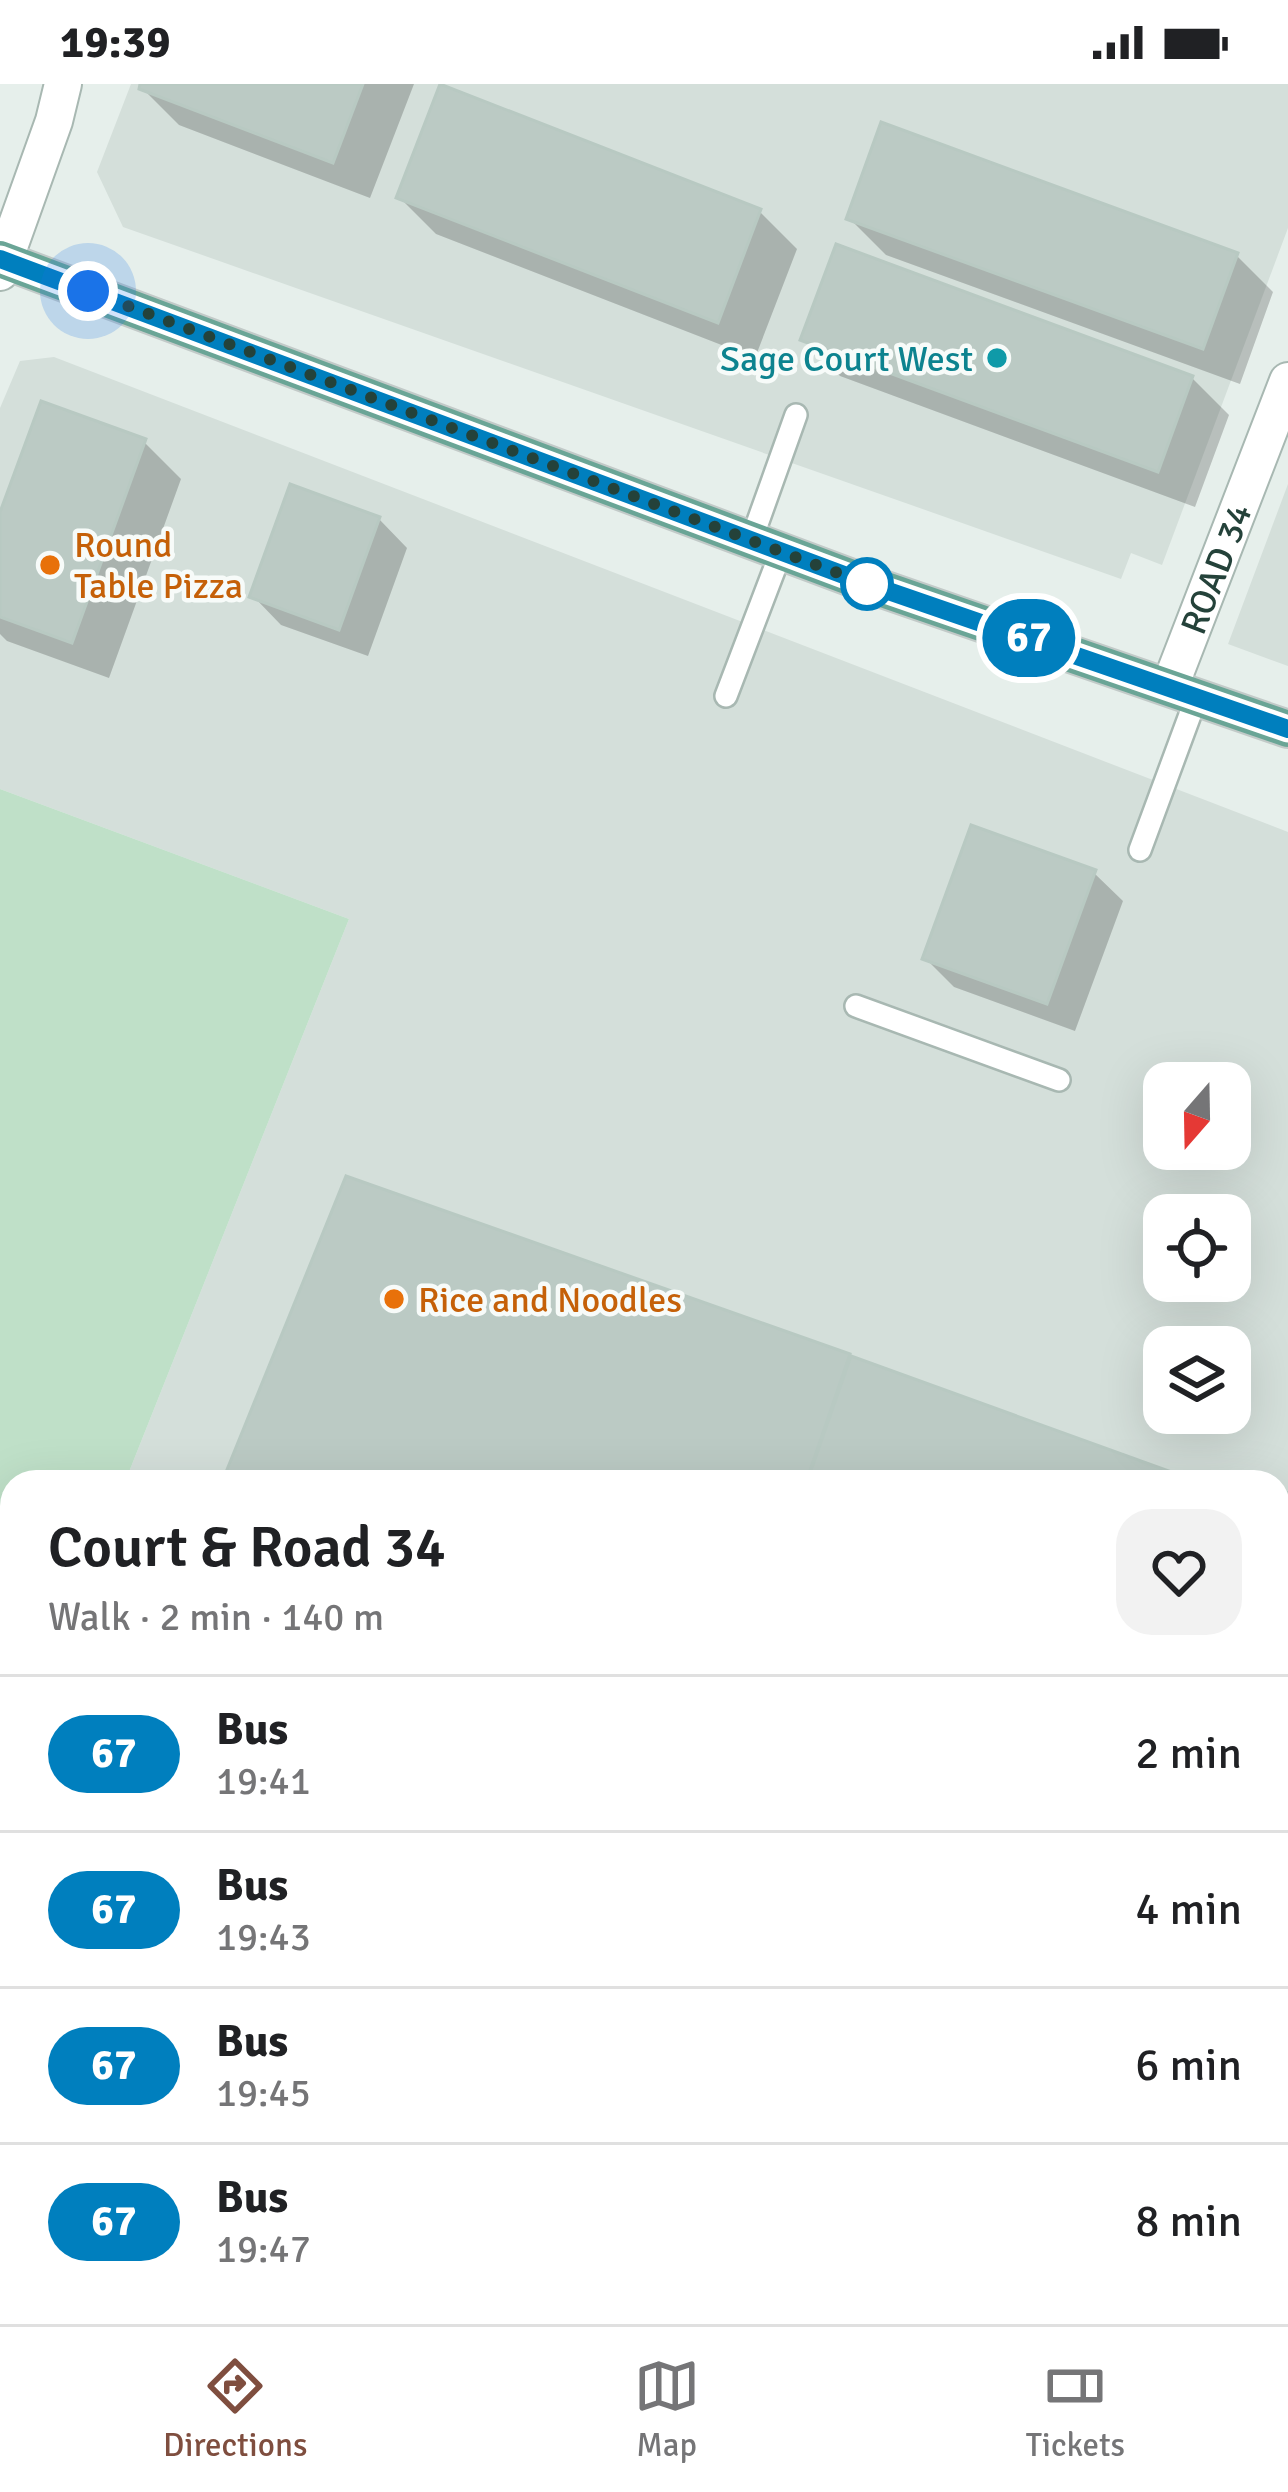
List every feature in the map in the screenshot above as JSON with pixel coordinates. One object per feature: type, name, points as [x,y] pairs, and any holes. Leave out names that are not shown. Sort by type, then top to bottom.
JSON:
[{"type":"main road","points":[[2,264],[766,546],[1288,729]]},
{"type":"street","points":[[2,264],[63,84]]},
{"type":"street","name":"ROAD 34","points":[[1184,691],[1288,381]]},
{"type":"lane","points":[[726,696],[796,415]]},
{"type":"lane","points":[[1140,850],[1184,691]]},
{"type":"lane","points":[[856,1006],[1059,1080]]},
{"type":"shaded area","points":[[131,84],[1288,84],[1288,228],[1162,565],[1131,553],[1121,579],[123,227],[97,172]]},
{"type":"shaded area","points":[[54,357],[1288,832],[1288,1470],[130,1470],[349,919],[0,789],[0,408],[20,361]]},
{"type":"shaded area","points":[[1288,484],[1288,666],[1228,644]]},
{"type":"green space","points":[[0,789],[349,919],[130,1470],[0,1470]]},
{"type":"building","points":[[140,84],[363,84],[333,163],[139,89]]},
{"type":"building","points":[[440,84],[761,209],[718,323],[396,198]]},
{"type":"building","points":[[881,122],[1238,253],[1203,349],[846,219]]},
{"type":"building","name":"Sage Court West","points":[[836,244],[1193,376],[1158,472],[800,340]]},
{"type":"building","name":"Round Table Pizza","points":[[41,401],[146,439],[72,643],[0,617],[0,512]]},
{"type":"building","points":[[290,484],[380,517],[339,630],[249,597]]},
{"type":"building","points":[[971,825],[1096,870],[1047,1004],[922,959]]},
{"type":"building","points":[[346,1176],[850,1354],[810,1470],[227,1470]]},
{"type":"building","points":[[851,1356],[1166,1470],[811,1470]]},
{"type":"bus line","name":"67","points":[[0,259],[868,584],[1288,729]]},
{"type":"place","name":"Sage Court West","points":[[997,358]]},
{"type":"place","name":"Round Table Pizza","points":[[50,565]]},
{"type":"place","name":"Rice and Noodles","points":[[394,1299]]},
{"type":"route","points":[[88,291],[867,584]]}]
